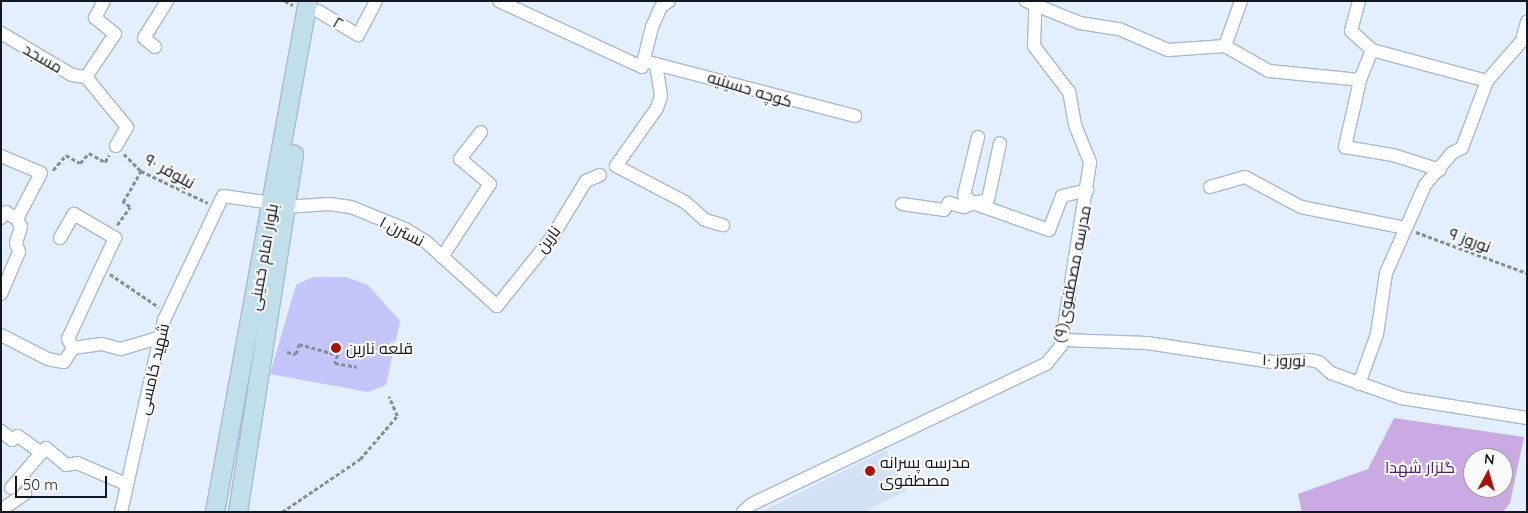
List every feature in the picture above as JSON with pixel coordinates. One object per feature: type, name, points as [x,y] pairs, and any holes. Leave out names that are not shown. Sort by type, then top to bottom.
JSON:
[{"type":"main road","name":"بلوار امام خمینی","points":[[215,512],[279,205],[315,5]]},
{"type":"main road","name":"بلوار امام خمینی","points":[[238,512],[279,205]]},
{"type":"street","points":[[104,1],[95,18],[115,34],[86,77],[128,127],[116,146]]},
{"type":"street","points":[[155,47],[144,38],[167,1]]},
{"type":"street","name":"۲","points":[[315,5],[358,35],[376,1]]},
{"type":"street","name":"کوچه حسینیه","points":[[499,1],[642,64],[656,64],[855,116]]},
{"type":"street","points":[[642,64],[652,27],[661,7],[669,1]]},
{"type":"street","points":[[1225,46],[1241,1]]},
{"type":"street","points":[[1359,1],[1351,31],[1372,50],[1487,81]]},
{"type":"street","points":[[1031,5],[1080,23],[1119,29],[1168,50],[1225,46],[1269,71],[1360,80]]},
{"type":"street","name":"مدرسه مصطفوی(۹)","points":[[743,512],[752,504],[1047,363],[1062,340],[1090,162],[1075,125],[1069,92],[1034,46],[1031,5]]},
{"type":"street","points":[[1359,384],[1376,334],[1386,273],[1405,228],[1425,185],[1440,170],[1452,153],[1462,148],[1487,81],[1525,36],[1527,22]]},
{"type":"street","name":"مسجد","points":[[1,33],[72,75],[86,77]]},
{"type":"street","points":[[1372,50],[1360,80],[1345,147],[1440,170]]},
{"type":"street","points":[[656,64],[661,96],[657,108],[616,166],[685,202],[705,220],[723,225]]},
{"type":"street","points":[[442,257],[490,184],[460,159],[481,132]]},
{"type":"street","points":[[978,137],[964,195],[973,203],[1049,230],[1062,196],[1087,190]]},
{"type":"street","points":[[902,204],[944,210],[949,203],[964,207],[988,200],[1000,143]]},
{"type":"street","points":[[1,156],[41,173],[17,219]]},
{"type":"street","name":"نارین","points":[[497,306],[550,240],[586,181],[600,174]]},
{"type":"street","points":[[1210,187],[1245,178],[1301,207],[1405,228]]},
{"type":"street","points":[[218,207],[223,196],[279,205]]},
{"type":"street","name":"نسترن ۱","points":[[279,205],[351,207],[406,230],[442,257],[497,306]]},
{"type":"street","name":"شهید خامسی","points":[[122,512],[126,484],[168,313],[218,207]]},
{"type":"street","points":[[1,218],[6,212],[17,219],[22,227],[16,243],[19,252],[1,294]]},
{"type":"street","points":[[60,238],[74,214],[115,238],[68,339],[73,348]]},
{"type":"street","points":[[1,335],[48,358],[64,362],[73,348],[102,344],[121,350],[161,337]]},
{"type":"street","name":"نوروز ۱۰","points":[[1062,340],[1147,343],[1273,362],[1310,360],[1359,384],[1401,398],[1527,418]]},
{"type":"street","points":[[1,431],[12,440],[18,436],[41,453]]},
{"type":"street","points":[[11,488],[46,448],[66,465],[77,462],[126,484]]},
{"type":"street","points":[[1,510],[25,494]]},
{"type":"path","name":"نیلوفر ۹۰","points":[[116,146],[142,171],[218,207]]},
{"type":"path","points":[[41,173],[51,172],[66,155],[80,163],[89,154],[105,162],[116,146]]},
{"type":"path","points":[[111,235],[130,207],[123,202],[142,171]]},
{"type":"path","name":"نوروز ۹","points":[[1405,228],[1527,273]]},
{"type":"path","points":[[102,269],[168,313]]},
{"type":"path","points":[[287,352],[296,354],[299,344],[338,355],[336,363],[357,368]]},
{"type":"path","points":[[282,512],[360,460],[397,416],[389,397]]},
{"type":"shaded area","name":"مدرسه پسرانه مصطفوی","points":[[886,450],[906,491],[863,512],[761,512]]},
{"type":"green space","name":"گلزار شهدا","points":[[1394,418],[1524,437],[1513,489],[1513,448],[1463,448],[1463,498],[1511,498],[1510,503],[1503,512],[1302,512],[1298,494],[1368,469]]},
{"type":"building","name":"قلعه نارین","points":[[313,277],[346,277],[368,285],[400,321],[386,385],[368,392],[270,374],[296,285]]},
{"type":"place","name":"قلعه نارین","points":[[336,348]]},
{"type":"place","name":"مدرسه پسرانه مصطفوی","points":[[870,471]]}]
